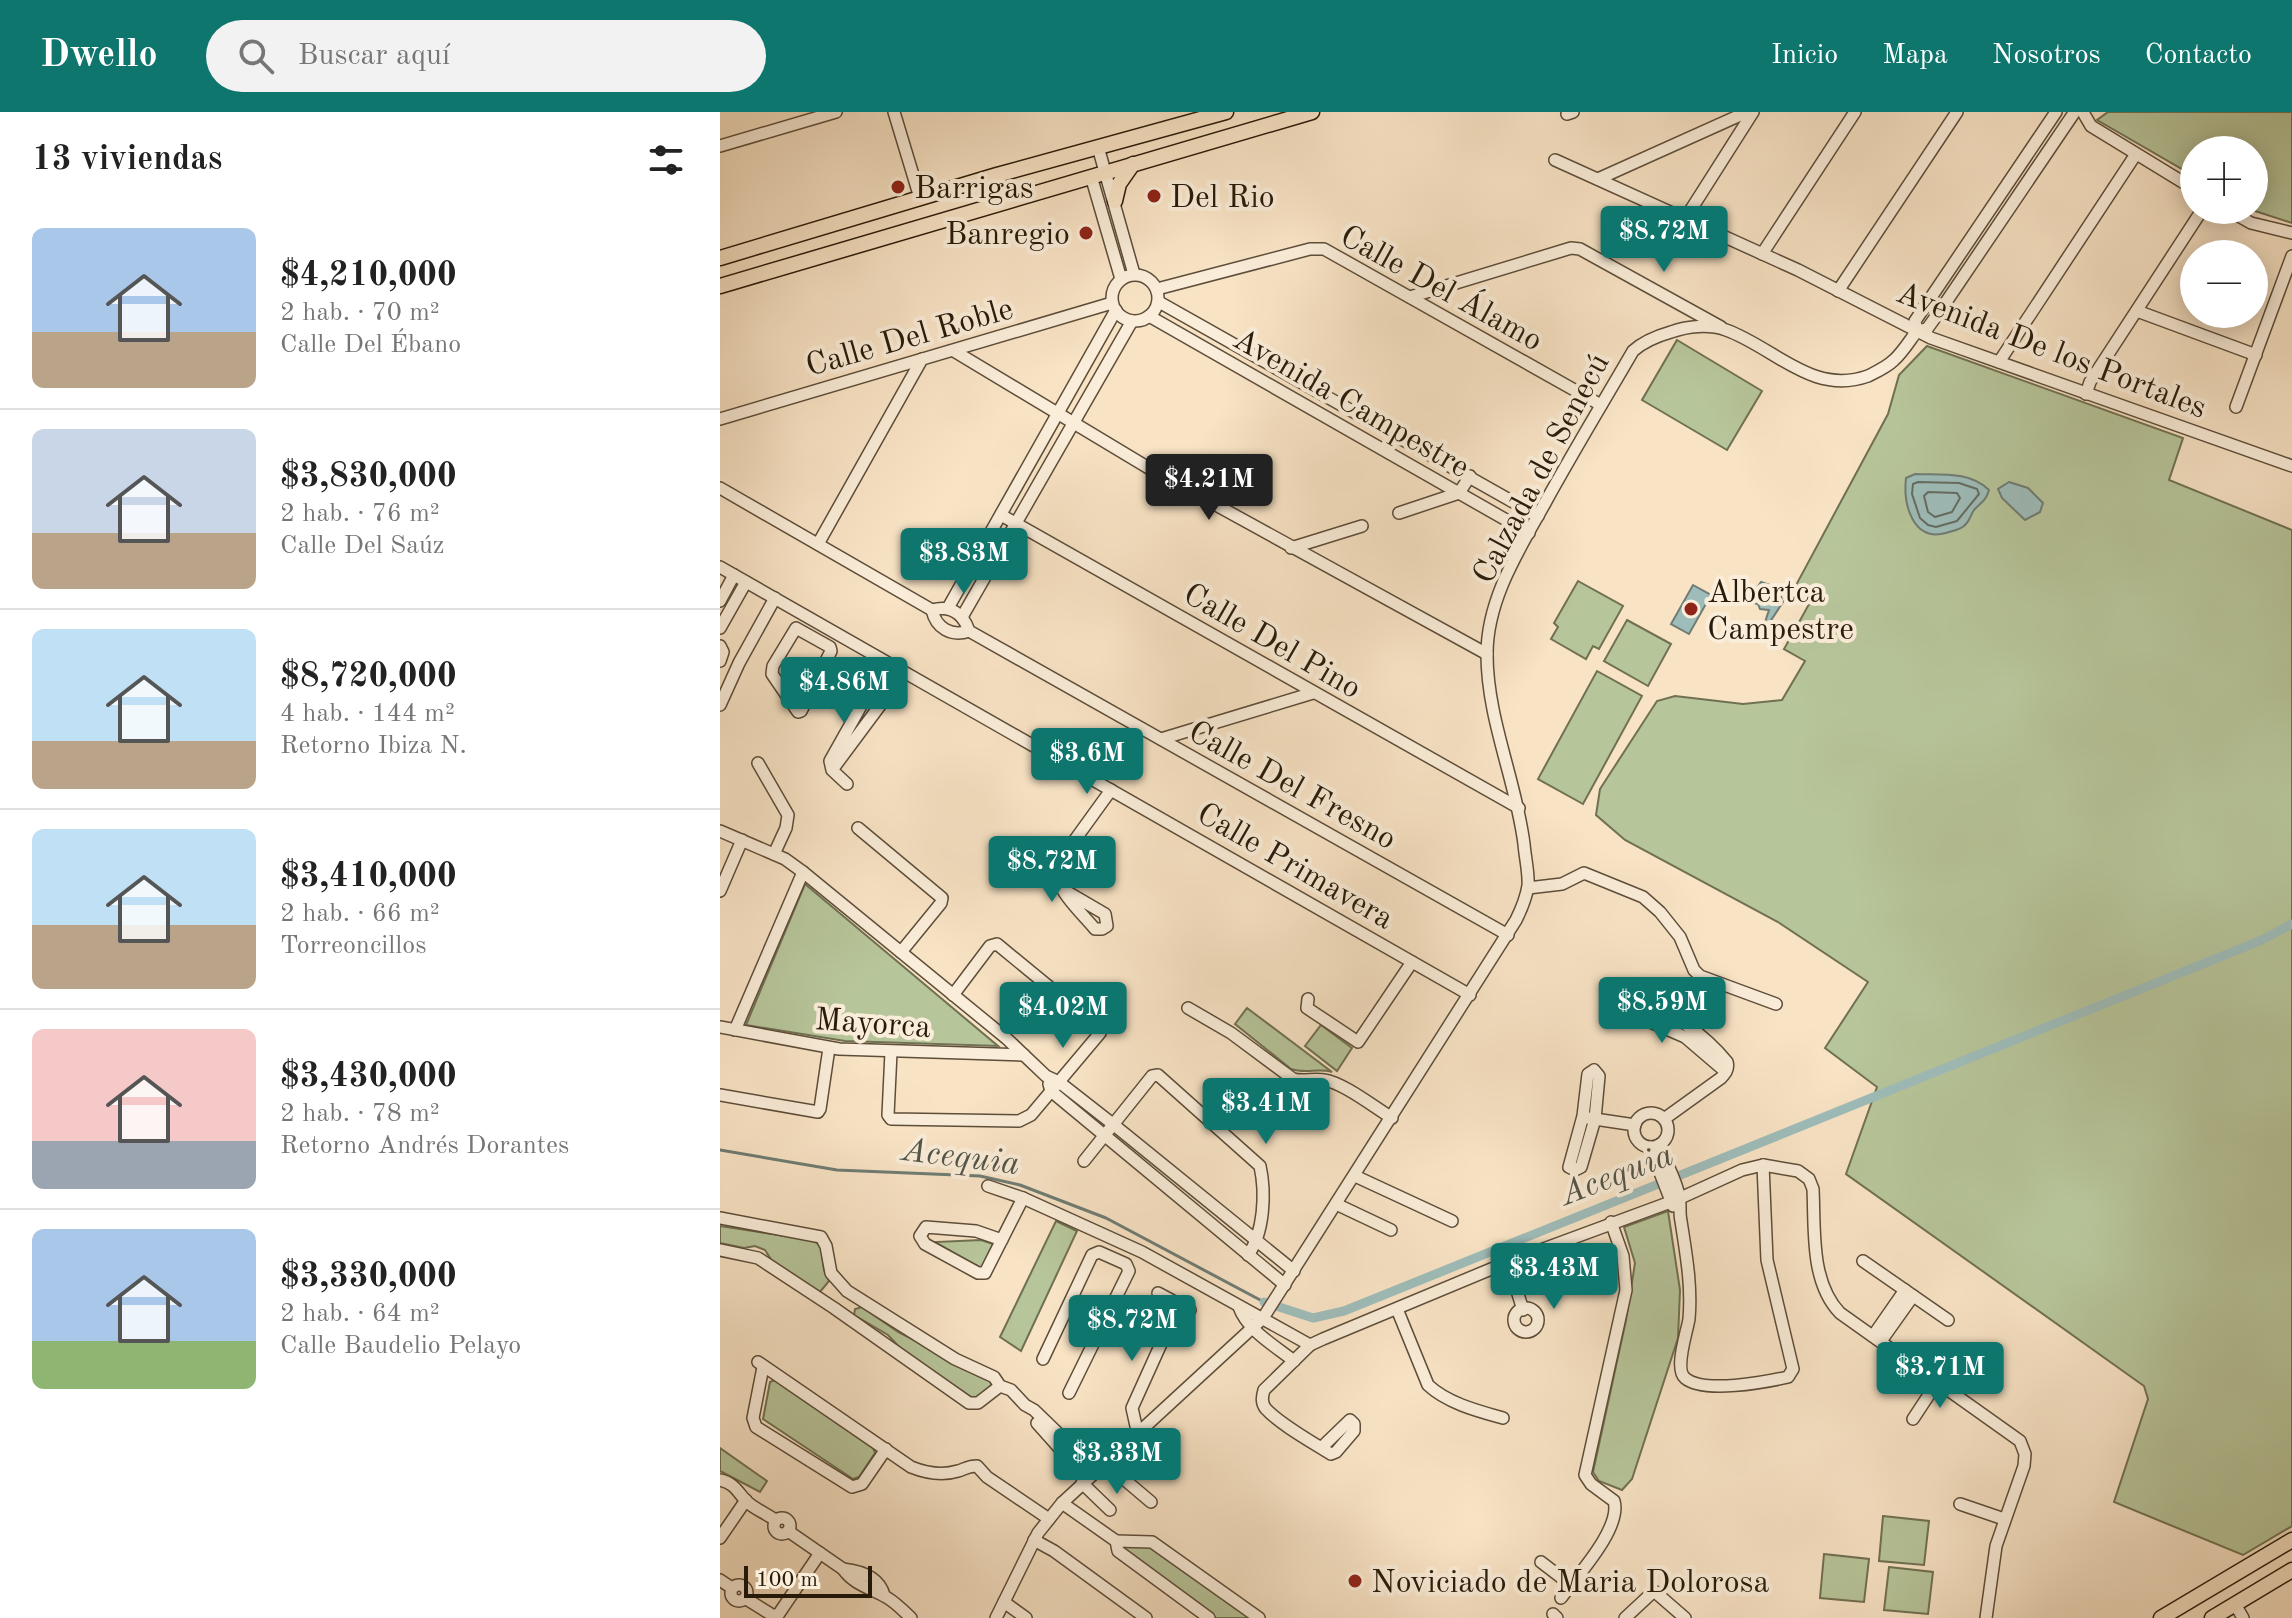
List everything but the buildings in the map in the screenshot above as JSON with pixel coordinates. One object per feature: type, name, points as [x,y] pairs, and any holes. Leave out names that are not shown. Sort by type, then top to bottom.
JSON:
[{"type":"main road","points":[[720,258],[1226,112]]},
{"type":"main road","points":[[720,286],[1312,112]]},
{"type":"main road","points":[[1115,201],[1119,184],[1133,164]]},
{"type":"main road","points":[[2161,1618],[2291,1543]]},
{"type":"main road","points":[[2212,1618],[2239,1611],[2292,1570]]},
{"type":"street","points":[[720,146],[836,112]]},
{"type":"street","points":[[894,112],[920,198]]},
{"type":"street","points":[[1598,179],[1750,112]]},
{"type":"street","points":[[1685,219],[1750,112]]},
{"type":"street","points":[[1555,160],[1762,254],[1855,112]]},
{"type":"street","points":[[1838,291],[1957,112]]},
{"type":"street","points":[[2056,112],[1915,321],[1917,331],[1927,329],[2080,113],[2091,126],[2180,181]]},
{"type":"street","points":[[1098,147],[1134,274]]},
{"type":"street","points":[[1999,362],[2136,154]]},
{"type":"street","points":[[1091,176],[1121,279]]},
{"type":"street","points":[[2086,394],[2090,382],[2193,224]]},
{"type":"street","points":[[2255,224],[2292,233]]},
{"type":"street","name":"Calle Del Álamo","points":[[1158,295],[1319,248],[1601,405]]},
{"type":"street","points":[[1410,297],[1558,252],[1580,249],[1725,330]]},
{"type":"street","name":"Avenida De los Portales","points":[[1762,254],[1917,331],[2292,466]]},
{"type":"street","points":[[2236,407],[2292,256]]},
{"type":"street","points":[[948,608],[1059,414],[1114,306],[1113,290],[1121,279],[1134,274],[1148,278],[1158,295],[1149,316],[1132,321],[962,617]]},
{"type":"street","name":"Avenida Campestre","points":[[1158,295],[1208,329],[1538,516]]},
{"type":"street","points":[[1114,306],[1132,321]]},
{"type":"street","name":"Calle Del Roble","points":[[720,419],[1114,306]]},
{"type":"street","points":[[2137,311],[2256,355]]},
{"type":"street","name":"Avenida Campestre","points":[[1149,316],[1529,533]]},
{"type":"street","name":"Calzada de Senecú","points":[[996,1618],[1036,1536],[1062,1503],[1138,1428],[1263,1318],[1508,935],[1522,908],[1528,888],[1519,808],[1489,684],[1487,654],[1491,618],[1500,589],[1538,516],[1633,351],[1641,343],[1684,328],[1725,330],[1798,370],[1833,381],[1857,380],[1876,373],[1894,361],[1917,331]]},
{"type":"street","points":[[1198,344],[1208,329]]},
{"type":"street","points":[[954,351],[1291,548],[1487,654]]},
{"type":"street","points":[[818,544],[922,359]]},
{"type":"street","points":[[1302,403],[1311,387]]},
{"type":"street","points":[[1427,475],[1438,459]]},
{"type":"street","points":[[1399,513],[1459,493],[1470,476]]},
{"type":"street","name":"Calle Del Fresno","points":[[720,488],[932,610],[942,628],[955,633],[969,631],[1508,935]]},
{"type":"street","name":"Calle Del Pino","points":[[1001,515],[1519,808]]},
{"type":"street","points":[[1291,548],[1362,526]]},
{"type":"street","name":"Calle Primavera","points":[[720,567],[1470,995]]},
{"type":"street","points":[[720,601],[734,575]]},
{"type":"street","points":[[720,628],[746,582]]},
{"type":"street","points":[[720,705],[775,598]]},
{"type":"street","points":[[932,610],[948,608],[962,617],[969,631]]},
{"type":"street","points":[[814,637],[821,625]]},
{"type":"street","points":[[798,628],[814,637],[830,647],[831,651],[801,711],[797,712],[773,677],[773,666],[794,629],[798,628]]},
{"type":"street","points":[[720,646],[723,652],[720,661]]},
{"type":"street","points":[[847,784],[832,770],[830,761],[871,688],[881,689],[895,667]]},
{"type":"street","points":[[1161,739],[1313,693]]},
{"type":"street","points":[[758,763],[788,815],[786,828],[774,854]]},
{"type":"street","points":[[1064,890],[1055,874],[1056,866],[1111,790]]},
{"type":"street","points":[[858,828],[942,898],[901,952]]},
{"type":"street","points":[[720,831],[774,854],[803,872],[1024,1055],[1104,1136],[1285,1285]]},
{"type":"street","points":[[720,891],[742,840]]},
{"type":"street","points":[[735,1030],[803,872]]},
{"type":"street","points":[[1528,888],[1562,884],[1584,873],[1643,897],[1670,922],[1700,976],[1776,1004]]},
{"type":"street","points":[[891,1052],[888,1115],[893,1120],[1019,1121],[1027,1118],[1100,1035],[1100,1030],[997,944],[990,946],[953,995]]},
{"type":"street","points":[[1308,999],[1307,1008],[1358,1042],[1412,962]]},
{"type":"street","points":[[1188,1008],[1231,1033],[1293,1079],[1323,1079],[1336,1083],[1392,1118]]},
{"type":"street","name":"Mayorca","points":[[720,1027],[829,1048],[1024,1055]]},
{"type":"street","points":[[1664,1119],[1726,1072],[1688,1033]]},
{"type":"street","points":[[720,1095],[818,1112],[829,1048]]},
{"type":"street","points":[[1084,1161],[1152,1076],[1158,1075],[1257,1162],[1262,1186],[1258,1241],[1248,1255]]},
{"type":"street","points":[[1055,1087],[1114,1125],[1294,1271]]},
{"type":"street","points":[[1654,1146],[1667,1133],[1664,1119],[1656,1114],[1647,1114],[1639,1118],[1635,1125],[1638,1140],[1654,1146],[1680,1217],[1688,1262],[1689,1319],[1680,1367],[1682,1374],[1691,1381],[1726,1386],[1753,1385],[1788,1377],[1793,1369],[1767,1260],[1763,1165]]},
{"type":"street","points":[[1589,1118],[1635,1125]]},
{"type":"street","points":[[1321,1448],[1263,1403],[1264,1390],[1310,1345],[1673,1195],[1742,1170],[1763,1165],[1798,1171],[1809,1179],[1813,1189],[1817,1259],[1831,1304],[2020,1441],[2023,1447],[2024,1466],[2004,1519],[1992,1564],[1986,1618]]},
{"type":"street","points":[[1355,1176],[1452,1221]]},
{"type":"street","points":[[988,1186],[1023,1198],[1124,1244],[1310,1345]]},
{"type":"street","points":[[1002,1240],[976,1231],[926,1227],[920,1236],[925,1244],[981,1274],[985,1273],[1002,1240],[1023,1198]]},
{"type":"street","points":[[1336,1204],[1391,1230]]},
{"type":"street","points":[[720,1218],[821,1237],[826,1246],[831,1273],[847,1291],[955,1359],[994,1377],[1000,1386],[1011,1390],[1093,1474],[1151,1502]]},
{"type":"street","points":[[1561,1598],[1604,1540],[1616,1512],[1614,1501],[1591,1484],[1585,1475],[1626,1290],[1623,1256],[1611,1222]]},
{"type":"street","points":[[1116,1260],[1124,1244]]},
{"type":"street","points":[[720,1250],[758,1258],[969,1403],[978,1403],[1000,1386]]},
{"type":"street","points":[[1043,1359],[1092,1255],[1099,1252],[1126,1264],[1129,1271],[1069,1393]]},
{"type":"street","points":[[1863,1261],[1948,1320]]},
{"type":"street","points":[[1508,1262],[1523,1310]]},
{"type":"street","points":[[834,1308],[847,1291]]},
{"type":"street","points":[[1138,1428],[1132,1408],[1184,1307],[1158,1293]]},
{"type":"street","points":[[1877,1338],[1909,1293]]},
{"type":"street","points":[[1239,1307],[1242,1316],[1254,1328],[1294,1361]]},
{"type":"street","points":[[1397,1309],[1428,1385],[1438,1393],[1478,1411],[1503,1418]]},
{"type":"street","points":[[886,1449],[862,1484],[852,1487],[756,1427],[753,1418],[761,1365],[923,1472],[940,1474],[961,1471],[987,1477],[1049,1519]]},
{"type":"street","points":[[1913,1419],[1938,1381]]},
{"type":"street","points":[[1093,1474],[1110,1510]]},
{"type":"street","points":[[720,1480],[742,1491],[746,1500],[775,1520],[773,1526],[776,1532],[782,1535],[788,1531],[843,1569],[862,1571],[880,1584],[884,1595],[911,1617]]},
{"type":"street","points":[[720,1538],[746,1500]]},
{"type":"street","points":[[1062,1503],[1116,1541],[1152,1542],[1259,1618]]},
{"type":"street","points":[[1960,1504],[2004,1519]]},
{"type":"street","points":[[1036,1536],[1146,1618]]},
{"type":"street","points":[[1116,1541],[1118,1551],[1209,1618]]},
{"type":"street","points":[[720,1580],[732,1588],[730,1594],[733,1599],[740,1601],[745,1598],[772,1615],[778,1615],[820,1553]]},
{"type":"street","points":[[1541,1562],[1571,1585]]},
{"type":"street","points":[[1625,1618],[1650,1592],[1655,1592],[1685,1618]]},
{"type":"street","points":[[1004,1602],[1026,1618]]},
{"type":"green space","points":[[2108,112],[2292,112],[2292,223],[2268,215],[2268,136],[2180,136],[2180,168],[2097,120]]},
{"type":"green space","points":[[1677,340],[1762,391],[1727,450],[1642,400]]},
{"type":"green space","points":[[1927,346],[2183,438],[2169,480],[2292,530],[2292,1526],[2243,1555],[2114,1502],[2148,1399],[2144,1386],[1846,1174],[1877,1087],[1825,1048],[1868,982],[1778,922],[1625,840],[1596,815],[1600,789],[1657,701],[1675,696],[1743,704],[1782,700],[1805,661],[1784,649],[1813,597],[1795,587],[1888,414],[1899,375]]},
{"type":"green space","points":[[1578,581],[1623,606],[1599,649],[1593,646],[1586,659],[1551,639],[1558,627],[1554,623]]},
{"type":"green space","points":[[1627,620],[1671,644],[1648,686],[1604,661]]},
{"type":"green space","points":[[1597,671],[1642,696],[1583,804],[1538,779]]},
{"type":"green space","points":[[805,884],[998,1046],[845,1041],[746,1025]]},
{"type":"green space","points":[[1247,1008],[1332,1072],[1291,1069],[1235,1024]]},
{"type":"green space","points":[[1321,1025],[1352,1048],[1337,1071],[1305,1046]]},
{"type":"green space","points":[[1668,1211],[1680,1290],[1678,1338],[1632,1479],[1622,1490],[1599,1481],[1593,1472],[1626,1320],[1635,1263],[1624,1227]]},
{"type":"green space","points":[[1056,1221],[1077,1231],[1021,1351],[1000,1337]]},
{"type":"green space","points":[[720,1226],[812,1240],[821,1246],[824,1270],[829,1281],[820,1292],[774,1264],[765,1250],[755,1246],[744,1248],[720,1243]]},
{"type":"green space","points":[[981,1240],[993,1244],[982,1269],[935,1242]]},
{"type":"green space","points":[[862,1307],[898,1332],[993,1380],[991,1386],[977,1401],[904,1352],[888,1335],[854,1315],[855,1309]]},
{"type":"green space","points":[[775,1380],[873,1448],[875,1453],[859,1477],[853,1479],[763,1419],[770,1382]]},
{"type":"green space","points":[[720,1448],[767,1481],[760,1492],[720,1471]]},
{"type":"green space","points":[[1883,1516],[1929,1521],[1924,1565],[1879,1561]]},
{"type":"green space","points":[[1125,1545],[1148,1546],[1253,1618],[1215,1618],[1121,1551]]},
{"type":"green space","points":[[1824,1554],[1869,1559],[1864,1602],[1820,1598]]},
{"type":"green space","points":[[1889,1567],[1933,1572],[1928,1614],[1884,1610]]},
{"type":"water","points":[[1915,474],[1964,477],[1989,490],[1964,526],[1946,533],[1925,532],[1912,519],[1906,499],[1906,478]]},
{"type":"water","points":[[2009,482],[2028,488],[2043,503],[2040,512],[2025,520],[2002,498],[1998,489]]},
{"type":"water","points":[[1761,582],[1780,594],[1783,602],[1766,628],[1771,634],[1767,637],[1759,631],[1769,610],[1760,609],[1750,598]]},
{"type":"water","name":"Albertca Campestre","points":[[1693,585],[1711,595],[1689,634],[1671,624]]},
{"type":"waterway","name":"Acequia","points":[[1264,1302],[1313,1318],[1344,1311],[2262,940],[2292,924]]},
{"type":"waterway","name":"Acequia","points":[[720,1150],[837,1170],[980,1176],[1020,1185],[1106,1218],[1264,1302]]},
{"type":"place","name":"Barrigas","points":[[898,187]]},
{"type":"place","name":"Del Rio","points":[[1154,196]]},
{"type":"place","name":"Banregio","points":[[1086,233]]},
{"type":"place","name":"Albertca Campestre","points":[[1691,609]]},
{"type":"place","name":"Noviciado de Maria Dolorosa","points":[[1355,1581]]}]
